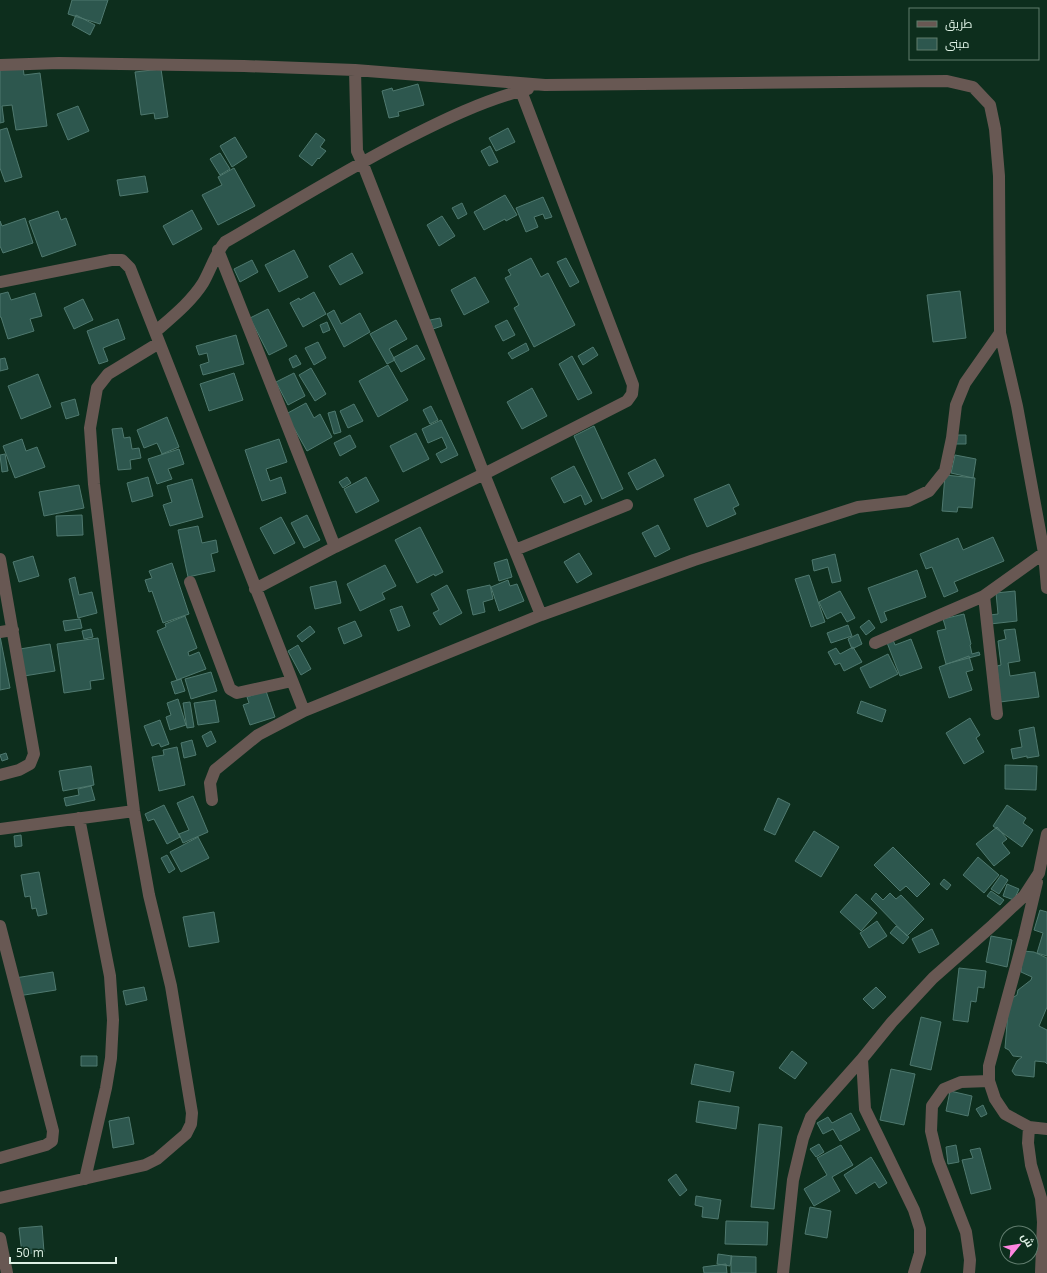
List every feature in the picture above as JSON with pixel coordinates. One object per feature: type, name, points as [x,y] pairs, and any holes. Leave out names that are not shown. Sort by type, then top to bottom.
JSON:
[{"type":"street","points":[[0,65],[59,63],[244,66],[355,70],[545,85],[947,81],[973,87],[990,105],[995,129],[999,176],[1000,333],[1017,406],[1046,553],[1047,588]]},
{"type":"street","points":[[355,70],[357,151],[484,474],[542,615]]},
{"type":"street","points":[[0,1198],[145,1165],[157,1159],[186,1134],[191,1124],[192,1113],[171,986],[149,895],[134,810],[94,484],[90,428],[97,388],[108,374],[157,337],[190,300],[203,282],[218,250],[225,242],[362,162],[429,128],[468,110],[521,91],[545,85]]},
{"type":"street","points":[[255,589],[334,547],[627,402],[632,394],[633,385],[521,91]]},
{"type":"street","points":[[218,250],[334,547]]},
{"type":"street","points":[[0,282],[111,260],[122,260],[130,268],[304,711]]},
{"type":"street","points":[[212,800],[210,783],[216,770],[258,735],[304,711],[542,615],[694,560],[858,507],[908,501],[929,491],[945,471],[956,405],[965,383],[1000,333]]},
{"type":"street","points":[[515,550],[627,505]]},
{"type":"street","points":[[876,643],[984,596],[1046,553]]},
{"type":"street","points":[[0,559],[34,754],[30,764],[19,770],[0,775]]},
{"type":"street","points":[[190,582],[230,689],[237,693],[292,681]]},
{"type":"street","points":[[984,596],[997,714]]},
{"type":"street","points":[[0,632],[13,630]]},
{"type":"street","points":[[0,829],[134,810]]},
{"type":"street","points":[[79,818],[110,976],[113,1020],[111,1058],[85,1179]]},
{"type":"street","points":[[1047,834],[1024,938],[990,1066],[989,1081],[995,1099],[1005,1114],[1029,1127],[1047,1129]]},
{"type":"street","points":[[783,1273],[793,1180],[803,1138],[811,1117],[892,1022],[933,978],[1024,896],[1039,873]]},
{"type":"street","points":[[0,926],[53,1131],[52,1141],[46,1145],[0,1158]]},
{"type":"street","points":[[862,1059],[865,1109],[914,1210],[920,1229],[920,1253],[914,1273]]},
{"type":"street","points":[[969,1273],[970,1260],[966,1232],[938,1160],[932,1131],[932,1106],[944,1089],[961,1082],[989,1081]]},
{"type":"street","points":[[1029,1127],[1028,1143],[1031,1165],[1041,1198],[1042,1216],[1040,1273]]},
{"type":"street","points":[[0,1238],[7,1273]]},
{"type":"building","points":[[72,0],[108,0],[100,24],[68,14]]},
{"type":"building","points":[[76,15],[95,25],[90,35],[72,25]]},
{"type":"building","points":[[23,67],[24,75],[40,73],[47,126],[16,130],[12,105],[2,106],[4,122],[0,123],[0,70]]},
{"type":"building","points":[[161,69],[168,117],[155,119],[154,113],[141,115],[135,72]]},
{"type":"building","points":[[418,84],[424,105],[398,112],[399,116],[389,118],[382,91],[392,88],[393,91]]},
{"type":"building","points":[[78,106],[89,131],[68,140],[57,114]]},
{"type":"building","points":[[7,128],[22,177],[5,182],[0,168],[0,130]]},
{"type":"building","points":[[508,128],[515,142],[496,151],[489,138]]},
{"type":"building","points":[[316,133],[325,140],[320,147],[326,151],[312,166],[299,156]]},
{"type":"building","points":[[235,137],[247,157],[232,167],[220,146]]},
{"type":"building","points":[[490,146],[498,162],[489,166],[481,151]]},
{"type":"building","points":[[220,153],[230,169],[220,175],[210,159]]},
{"type":"building","points":[[234,168],[255,206],[218,225],[202,195],[222,185],[218,177]]},
{"type":"building","points":[[145,176],[148,192],[120,196],[117,180]]},
{"type":"building","points":[[505,195],[517,215],[506,221],[505,219],[484,230],[474,212]]},
{"type":"building","points":[[543,197],[552,217],[545,219],[543,214],[534,217],[538,227],[526,232],[516,208]]},
{"type":"building","points":[[462,203],[467,214],[458,219],[452,208]]},
{"type":"building","points":[[192,210],[202,229],[173,245],[163,226]]},
{"type":"building","points":[[58,211],[61,220],[66,218],[76,245],[42,257],[29,221]]},
{"type":"building","points":[[442,216],[455,236],[439,246],[427,225]]},
{"type":"building","points":[[25,218],[33,243],[3,253],[0,246],[0,221],[2,226]]},
{"type":"building","points":[[294,250],[308,277],[279,292],[265,265]]},
{"type":"building","points":[[352,253],[363,273],[340,285],[329,266]]},
{"type":"building","points":[[531,258],[541,277],[548,273],[575,325],[534,347],[514,308],[519,305],[505,278],[511,275],[508,270]]},
{"type":"building","points":[[566,258],[579,282],[570,287],[557,262]]},
{"type":"building","points":[[252,260],[258,272],[240,282],[234,269]]},
{"type":"building","points":[[475,277],[489,302],[464,315],[451,290]]},
{"type":"building","points":[[960,291],[966,338],[933,342],[927,295]]},
{"type":"building","points":[[8,292],[11,300],[35,293],[42,316],[30,319],[34,331],[8,339],[0,317],[0,294]]},
{"type":"building","points":[[314,292],[326,314],[303,327],[290,303],[299,298],[300,300]]},
{"type":"building","points":[[83,299],[93,320],[74,329],[64,308]]},
{"type":"building","points":[[268,309],[287,346],[269,355],[250,318]]},
{"type":"building","points":[[334,310],[341,324],[360,313],[370,332],[344,347],[327,314]]},
{"type":"building","points":[[440,318],[442,326],[433,329],[430,320]]},
{"type":"building","points":[[118,319],[125,339],[103,348],[108,361],[99,364],[87,331]]},
{"type":"building","points":[[396,320],[407,339],[389,349],[395,360],[387,364],[370,334]]},
{"type":"building","points":[[507,320],[515,335],[503,341],[495,326]]},
{"type":"building","points":[[327,322],[330,330],[323,333],[320,325]]},
{"type":"building","points":[[236,335],[244,364],[203,375],[200,365],[209,362],[207,353],[199,355],[196,346]]},
{"type":"building","points":[[318,342],[326,358],[314,365],[305,348]]},
{"type":"building","points":[[526,343],[529,350],[512,359],[508,353]]},
{"type":"building","points":[[417,345],[425,359],[401,372],[393,358]]},
{"type":"building","points":[[593,347],[598,355],[583,365],[578,356]]},
{"type":"building","points":[[296,355],[301,364],[293,368],[289,359]]},
{"type":"building","points":[[572,356],[592,393],[578,400],[559,364]]},
{"type":"building","points":[[5,358],[8,369],[0,371],[0,359]]},
{"type":"building","points":[[388,365],[408,400],[378,417],[359,381]]},
{"type":"building","points":[[311,368],[326,394],[315,401],[299,375]]},
{"type":"building","points":[[234,373],[243,400],[209,411],[200,384]]},
{"type":"building","points":[[294,373],[305,396],[288,405],[276,382]]},
{"type":"building","points":[[38,374],[51,407],[21,419],[8,386]]},
{"type":"building","points":[[532,388],[547,416],[522,429],[507,402]]},
{"type":"building","points":[[75,399],[79,415],[66,419],[61,403]]},
{"type":"building","points":[[306,403],[314,418],[320,414],[332,437],[307,451],[286,414]]},
{"type":"building","points":[[354,404],[363,421],[348,428],[340,411]]},
{"type":"building","points":[[431,406],[438,420],[430,424],[423,410]]},
{"type":"building","points":[[335,411],[341,432],[334,434],[328,413]]},
{"type":"building","points":[[167,417],[179,447],[162,454],[157,443],[144,448],[137,430]]},
{"type":"building","points":[[441,420],[458,455],[441,463],[436,454],[447,448],[442,437],[428,443],[422,429]]},
{"type":"building","points":[[594,426],[623,489],[602,499],[574,436]]},
{"type":"building","points":[[122,428],[124,438],[130,437],[132,449],[139,448],[141,458],[130,460],[131,469],[118,470],[112,429]]},
{"type":"building","points":[[416,433],[429,459],[403,472],[390,446]]},
{"type":"building","points":[[350,435],[356,447],[340,456],[334,443]]},
{"type":"building","points":[[956,435],[966,435],[966,444],[956,444]]},
{"type":"building","points":[[22,439],[26,451],[37,447],[45,467],[15,478],[3,446]]},
{"type":"building","points":[[279,439],[287,462],[266,469],[270,481],[281,477],[286,493],[262,501],[245,450]]},
{"type":"building","points":[[179,449],[184,464],[168,469],[172,479],[157,484],[148,459]]},
{"type":"building","points":[[5,454],[8,471],[2,472],[0,455]]},
{"type":"building","points":[[955,455],[976,459],[973,478],[951,473]]},
{"type":"building","points":[[655,459],[664,476],[637,490],[628,473]]},
{"type":"building","points":[[574,466],[592,501],[585,505],[581,495],[564,503],[551,478]]},
{"type":"building","points":[[945,475],[975,478],[972,508],[958,507],[957,512],[942,511]]},
{"type":"building","points":[[148,477],[153,496],[132,502],[127,483]]},
{"type":"building","points":[[347,477],[351,483],[343,488],[339,482]]},
{"type":"building","points":[[366,477],[379,501],[356,513],[344,489]]},
{"type":"building","points":[[192,479],[203,517],[170,526],[163,505],[172,502],[167,486]]},
{"type":"building","points":[[729,484],[739,505],[733,508],[736,514],[707,527],[694,499]]},
{"type":"building","points":[[79,485],[84,508],[44,516],[39,492]]},
{"type":"building","points":[[82,515],[83,535],[57,536],[56,516]]},
{"type":"building","points":[[307,515],[320,540],[304,548],[291,523]]},
{"type":"building","points":[[281,517],[295,543],[274,554],[260,528]]},
{"type":"building","points":[[658,525],[670,549],[655,557],[642,533]]},
{"type":"building","points":[[198,526],[202,543],[216,540],[218,552],[211,554],[215,571],[188,577],[178,530]]},
{"type":"building","points":[[420,527],[443,572],[435,576],[434,574],[417,583],[395,540]]},
{"type":"building","points":[[993,537],[1004,561],[954,582],[958,591],[944,597],[932,567],[926,569],[920,554],[958,538],[963,550]]},
{"type":"building","points":[[579,553],[592,574],[577,583],[564,562]]},
{"type":"building","points":[[835,554],[841,581],[832,583],[828,567],[814,571],[812,560]]},
{"type":"building","points":[[33,556],[39,576],[19,582],[13,562]]},
{"type":"building","points":[[507,559],[512,577],[499,581],[494,563]]},
{"type":"building","points":[[172,563],[189,614],[163,623],[152,591],[149,592],[145,580],[152,578],[149,571]]},
{"type":"building","points":[[385,565],[396,586],[382,593],[385,599],[360,611],[347,584]]},
{"type":"building","points":[[917,570],[926,597],[884,612],[887,620],[881,623],[868,588]]},
{"type":"building","points":[[809,575],[825,622],[811,627],[795,579]]},
{"type":"building","points":[[75,577],[79,595],[92,592],[97,613],[78,618],[69,579]]},
{"type":"building","points":[[508,580],[510,586],[517,584],[524,601],[499,611],[491,587]]},
{"type":"building","points":[[336,581],[341,603],[315,609],[310,587]]},
{"type":"building","points":[[447,585],[462,613],[440,625],[433,613],[439,610],[431,594]]},
{"type":"building","points":[[490,585],[493,599],[483,602],[485,612],[473,615],[467,590]]},
{"type":"building","points":[[840,591],[855,618],[847,622],[841,612],[827,619],[819,602]]},
{"type":"building","points":[[1015,591],[1017,621],[990,624],[990,615],[998,614],[996,593]]},
{"type":"building","points":[[402,606],[410,626],[398,631],[390,610]]},
{"type":"building","points":[[964,614],[972,654],[979,652],[980,655],[946,664],[937,631],[946,629],[943,619]]},
{"type":"building","points":[[185,616],[197,648],[188,652],[189,656],[199,652],[206,669],[177,680],[157,631],[166,627],[165,624]]},
{"type":"building","points":[[80,619],[82,628],[65,631],[63,621]]},
{"type":"building","points":[[869,620],[875,628],[866,635],[860,627]]},
{"type":"building","points":[[355,621],[362,636],[344,644],[338,628]]},
{"type":"building","points":[[848,625],[852,636],[831,643],[827,633]]},
{"type":"building","points":[[310,626],[315,632],[302,642],[297,636]]},
{"type":"building","points":[[91,629],[93,637],[84,639],[82,631]]},
{"type":"building","points":[[1015,629],[1020,661],[1008,663],[1010,676],[1035,672],[1039,697],[1000,702],[997,666],[1001,665],[998,641],[1006,639],[1004,630]]},
{"type":"building","points":[[858,634],[862,644],[852,649],[848,639]]},
{"type":"building","points":[[0,636],[10,688],[0,690]]},
{"type":"building","points":[[892,637],[895,645],[911,639],[922,668],[900,676],[886,640]]},
{"type":"building","points":[[98,638],[104,679],[90,681],[91,689],[64,693],[57,644]]},
{"type":"building","points":[[50,644],[55,671],[24,676],[20,649]]},
{"type":"building","points":[[298,645],[311,669],[301,675],[288,651]]},
{"type":"building","points":[[853,647],[862,662],[844,671],[840,663],[835,665],[828,652],[836,648],[840,654]]},
{"type":"building","points":[[888,654],[898,674],[870,688],[860,668]]},
{"type":"building","points":[[969,656],[973,670],[966,672],[972,690],[949,698],[939,667]]},
{"type":"building","points":[[211,672],[217,691],[191,699],[185,679]]},
{"type":"building","points":[[181,679],[185,691],[175,694],[171,682]]},
{"type":"building","points":[[266,691],[275,717],[250,725],[243,705],[249,703],[247,697]]},
{"type":"building","points":[[178,699],[186,725],[170,730],[166,717],[171,715],[167,703]]},
{"type":"building","points":[[215,700],[219,722],[198,725],[194,703]]},
{"type":"building","points":[[861,701],[886,710],[882,722],[857,713]]},
{"type":"building","points":[[190,702],[194,727],[187,728],[183,703]]},
{"type":"building","points":[[970,718],[980,735],[976,738],[984,752],[964,764],[946,733]]},
{"type":"building","points":[[160,720],[169,744],[161,747],[159,743],[152,746],[144,726]]},
{"type":"building","points":[[1034,727],[1039,756],[1027,758],[1027,756],[1013,759],[1011,749],[1022,747],[1019,730]]},
{"type":"building","points":[[211,731],[216,742],[207,747],[202,736]]},
{"type":"building","points":[[192,740],[196,755],[184,758],[181,743]]},
{"type":"building","points":[[177,747],[185,785],[159,791],[152,757],[164,755],[163,750]]},
{"type":"building","points":[[6,753],[8,759],[2,761],[0,755]]},
{"type":"building","points":[[1005,765],[1037,766],[1036,790],[1005,789]]},
{"type":"building","points":[[91,766],[94,785],[63,791],[59,771]]},
{"type":"building","points":[[91,786],[95,800],[66,806],[64,798],[79,795],[78,789]]},
{"type":"building","points":[[193,796],[208,832],[183,843],[179,834],[189,830],[177,803]]},
{"type":"building","points":[[778,798],[790,804],[775,835],[764,830]]},
{"type":"building","points":[[164,805],[180,837],[167,844],[154,819],[148,821],[145,814]]},
{"type":"building","points":[[1007,805],[1026,818],[1023,823],[1033,830],[1022,847],[993,826]]},
{"type":"building","points":[[997,827],[1007,839],[1002,843],[1010,853],[994,866],[976,844]]},
{"type":"building","points":[[814,831],[839,847],[821,877],[795,861]]},
{"type":"building","points":[[21,835],[22,846],[15,847],[14,836]]},
{"type":"building","points":[[198,837],[209,858],[181,872],[170,852]]},
{"type":"building","points":[[893,847],[930,884],[917,897],[906,886],[900,891],[874,865]]},
{"type":"building","points":[[167,855],[175,869],[169,873],[161,858]]},
{"type":"building","points":[[978,857],[999,875],[984,893],[963,875]]},
{"type":"building","points":[[39,872],[47,914],[38,916],[36,908],[32,909],[30,896],[25,897],[21,875]]},
{"type":"building","points":[[1001,875],[1008,880],[999,894],[991,889]]},
{"type":"building","points":[[944,879],[951,885],[947,890],[940,884]]},
{"type":"building","points":[[1007,884],[1019,889],[1014,900],[1003,896]]},
{"type":"building","points":[[991,891],[1004,900],[1000,905],[987,896]]},
{"type":"building","points":[[876,893],[883,900],[890,893],[896,899],[901,895],[924,919],[907,936],[871,899]]},
{"type":"building","points":[[856,894],[877,913],[861,931],[840,912]]},
{"type":"building","points":[[1040,910],[1047,912],[1047,956],[1037,953],[1043,933],[1034,930]]},
{"type":"building","points":[[214,912],[219,942],[189,947],[183,917]]},
{"type":"building","points":[[877,921],[887,936],[869,948],[860,933]]},
{"type":"building","points":[[896,926],[909,937],[903,944],[890,933]]},
{"type":"building","points":[[932,929],[939,944],[919,953],[912,939]]},
{"type":"building","points":[[991,936],[1012,940],[1007,967],[986,962]]},
{"type":"building","points":[[1023,951],[1034,952],[1047,958],[1047,1007],[1039,1026],[1047,1030],[1047,1064],[1045,1062],[1035,1061],[1034,1077],[1015,1075],[1012,1071],[1017,1061],[1022,1057],[1013,1056],[1009,1050],[1005,1048],[1009,1000],[1017,995],[1018,990],[1031,980],[1032,977],[1021,972]]},
{"type":"building","points":[[959,968],[986,971],[984,988],[978,987],[976,1002],[971,1001],[968,1022],[953,1020]]},
{"type":"building","points":[[53,972],[56,990],[18,996],[15,978]]},
{"type":"building","points":[[144,987],[147,1000],[126,1005],[123,991]]},
{"type":"building","points":[[876,987],[886,997],[873,1009],[863,999]]},
{"type":"building","points":[[921,1017],[941,1022],[931,1070],[910,1065]]},
{"type":"building","points":[[792,1051],[807,1063],[795,1079],[779,1068]]},
{"type":"building","points":[[81,1056],[97,1056],[97,1066],[81,1066]]},
{"type":"building","points":[[695,1064],[734,1072],[730,1092],[691,1084]]},
{"type":"building","points":[[891,1069],[915,1074],[904,1125],[880,1120]]},
{"type":"building","points":[[950,1091],[972,1096],[968,1116],[946,1111]]},
{"type":"building","points":[[699,1101],[739,1107],[736,1129],[696,1122]]},
{"type":"building","points":[[983,1105],[987,1114],[981,1117],[976,1109]]},
{"type":"building","points":[[851,1113],[860,1130],[840,1141],[833,1129],[823,1134],[817,1123],[828,1117],[832,1123]]},
{"type":"building","points":[[129,1117],[134,1144],[113,1148],[109,1121]]},
{"type":"building","points":[[759,1124],[782,1127],[774,1209],[751,1207]]},
{"type":"building","points":[[819,1144],[824,1152],[816,1157],[810,1149]]},
{"type":"building","points":[[841,1145],[853,1165],[832,1177],[840,1191],[814,1206],[804,1189],[827,1175],[817,1158]]},
{"type":"building","points":[[956,1145],[959,1162],[948,1164],[946,1147]]},
{"type":"building","points":[[980,1148],[991,1189],[971,1194],[962,1160],[973,1158],[970,1150]]},
{"type":"building","points":[[871,1157],[887,1183],[879,1188],[875,1182],[856,1194],[844,1175]]},
{"type":"building","points":[[676,1174],[687,1190],[680,1196],[668,1180]]},
{"type":"building","points":[[696,1196],[721,1200],[718,1219],[702,1217],[703,1207],[695,1205]]},
{"type":"building","points":[[810,1207],[831,1211],[827,1238],[805,1234]]},
{"type":"building","points":[[726,1221],[768,1222],[767,1245],[725,1244]]},
{"type":"building","points":[[42,1226],[44,1252],[22,1254],[19,1228]]},
{"type":"building","points":[[718,1254],[732,1256],[730,1266],[717,1264]]},
{"type":"building","points":[[731,1256],[756,1257],[756,1273],[731,1273]]},
{"type":"building","points":[[726,1264],[727,1273],[704,1273],[703,1267]]}]
